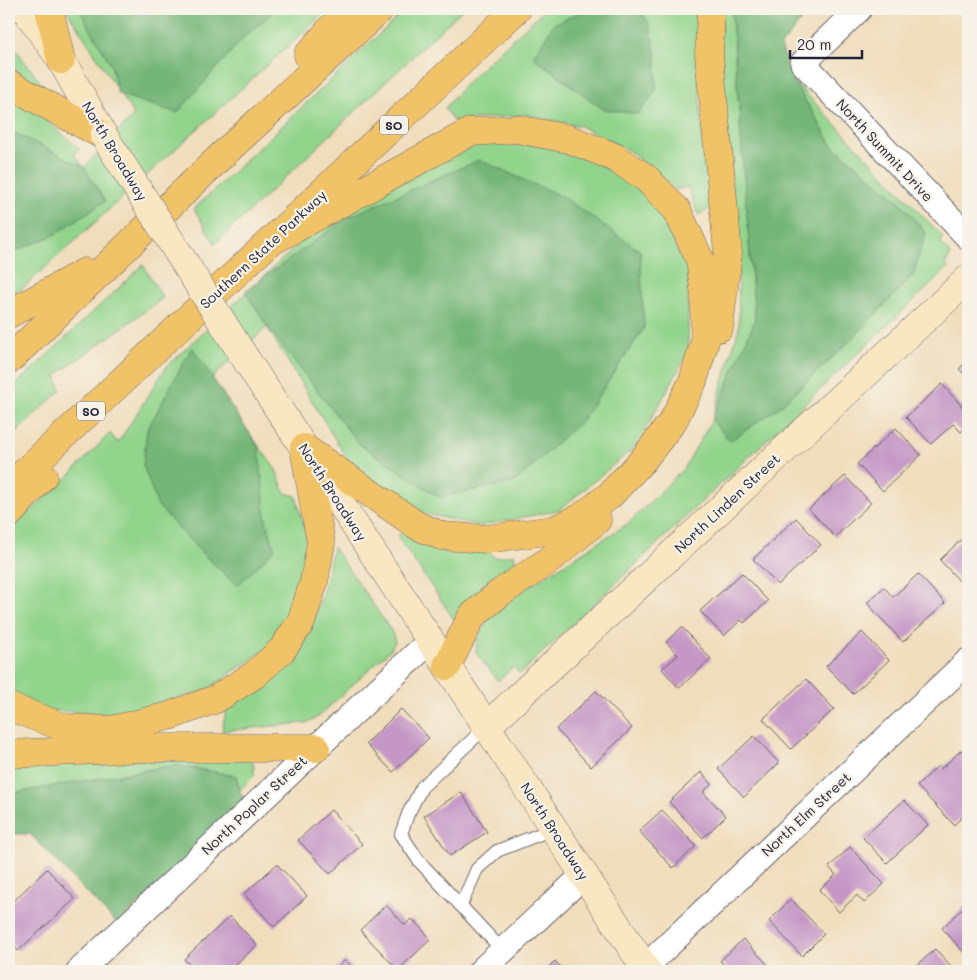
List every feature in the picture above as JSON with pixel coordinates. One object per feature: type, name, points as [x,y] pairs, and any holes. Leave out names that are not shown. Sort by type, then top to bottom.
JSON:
[{"type":"highway","points":[[49,9],[61,60]]},
{"type":"highway","points":[[219,158],[348,9]]},
{"type":"highway","points":[[9,360],[219,158],[380,9]]},
{"type":"highway","name":"Southern State Parkway","points":[[9,487],[517,9]]},
{"type":"highway","points":[[447,666],[472,616],[500,593],[548,561],[639,483],[665,453],[688,419],[705,380],[721,321],[728,253],[709,55],[711,9]]},
{"type":"highway","points":[[9,84],[104,136]]},
{"type":"highway","points":[[272,241],[470,132],[517,129],[569,138],[614,157],[646,178],[677,210],[700,260],[705,295],[705,341],[693,381],[673,421],[642,461],[609,496],[580,518],[554,530],[487,539],[442,536],[418,526],[304,448]]},
{"type":"highway","points":[[9,314],[123,250]]},
{"type":"highway","points":[[9,514],[153,352]]},
{"type":"highway","points":[[9,706],[66,728],[111,730],[169,716],[216,699],[254,675],[282,650],[301,622],[314,582],[321,543],[304,448]]},
{"type":"highway","points":[[9,754],[144,748],[316,748]]},
{"type":"main road","name":"North Broadway","points":[[25,9],[61,60],[104,136],[247,361],[645,970]]},
{"type":"main road","name":"North Linden Street","points":[[486,727],[968,279]]},
{"type":"street","name":"North Summit Drive","points":[[859,9],[803,63],[968,237]]},
{"type":"street","name":"North Poplar Street","points":[[80,971],[430,641]]},
{"type":"street","name":"North Elm Street","points":[[645,970],[968,661]]},
{"type":"street","points":[[481,971],[584,876]]},
{"type":"lane","points":[[486,727],[422,786],[408,814],[401,834],[419,861],[502,951]]},
{"type":"lane","points":[[461,905],[477,869],[497,851],[553,829]]},
{"type":"green space","points":[[66,9],[329,9],[23,288],[9,295],[9,92],[14,93],[80,149],[74,154],[84,167],[134,115]]},
{"type":"green space","points":[[79,9],[277,9],[245,36],[177,113],[118,94],[111,65]]},
{"type":"green space","points":[[406,9],[463,9],[215,244],[194,209]]},
{"type":"green space","points":[[545,9],[696,9],[701,119],[712,208],[698,215],[688,187],[675,190],[628,150],[580,126],[527,115],[453,121],[445,108],[468,81]]},
{"type":"green space","points":[[587,9],[639,9],[649,23],[656,56],[656,91],[638,114],[603,109],[533,57],[554,24]]},
{"type":"green space","points":[[722,9],[734,9],[732,16],[755,321],[712,420],[739,327],[738,256],[720,46]]},
{"type":"green space","points":[[734,9],[810,9],[781,46],[792,79],[832,145],[901,203],[926,233],[913,275],[852,339],[778,408],[730,441],[712,420],[755,320],[732,16]]},
{"type":"green space","points":[[9,40],[44,87],[9,68]]},
{"type":"green space","points":[[792,79],[943,237],[940,242],[949,252],[950,257],[945,264],[948,268],[520,674],[513,667],[498,681],[476,653],[477,639],[489,616],[528,587],[629,523],[684,468],[712,420],[778,408],[852,339],[913,275],[901,203],[832,145]]},
{"type":"green space","points":[[9,130],[84,167],[105,201],[54,235],[9,254]]},
{"type":"green space","points":[[476,139],[577,150],[652,198],[688,271],[688,353],[636,446],[559,510],[480,526],[417,512],[352,467],[267,327],[211,379],[276,470],[285,493],[296,496],[309,545],[302,596],[272,645],[205,691],[114,715],[46,710],[9,691],[9,530],[65,480],[110,433],[118,443],[167,366],[318,226]]},
{"type":"green space","points":[[479,160],[563,197],[640,251],[644,328],[583,419],[515,482],[439,497],[359,444],[267,326],[245,291],[348,217]]},
{"type":"green space","points":[[143,265],[163,298],[56,375],[61,390],[9,439],[9,391]]},
{"type":"green space","points":[[192,347],[259,448],[266,520],[275,549],[237,586],[197,548],[158,506],[143,465],[147,430]]},
{"type":"green space","points":[[402,531],[485,547],[495,558],[514,554],[516,564],[473,594],[457,619],[453,618],[399,539],[399,534]]},
{"type":"green space","points":[[333,547],[392,632],[395,642],[390,650],[318,717],[306,723],[222,731],[227,705],[273,676],[287,664],[298,650],[307,634],[320,601]]},
{"type":"green space","points":[[249,758],[254,765],[254,776],[240,790],[236,776],[176,765],[9,794],[9,762]]},
{"type":"green space","points":[[176,765],[236,776],[244,805],[117,924],[30,834],[9,834],[9,794]]},
{"type":"building","points":[[968,360],[968,378],[959,369]]},
{"type":"building","points":[[942,384],[968,413],[968,425],[961,432],[953,424],[931,444],[906,417]]},
{"type":"building","points":[[896,428],[921,455],[883,491],[857,464]]},
{"type":"building","points":[[845,476],[871,503],[835,537],[809,509]]},
{"type":"building","points":[[796,518],[821,545],[778,585],[753,559]]},
{"type":"building","points":[[968,533],[968,584],[965,587],[940,560]]},
{"type":"building","points":[[742,573],[768,601],[744,623],[741,620],[724,636],[700,611]]},
{"type":"building","points":[[918,574],[945,603],[903,642],[867,603],[884,587],[893,597]]},
{"type":"building","points":[[682,627],[711,659],[679,688],[662,669],[678,655],[666,642]]},
{"type":"building","points":[[862,632],[889,660],[853,694],[826,666]]},
{"type":"building","points":[[806,679],[834,709],[791,749],[763,719]]},
{"type":"building","points":[[596,691],[632,728],[591,767],[556,729]]},
{"type":"building","points":[[401,709],[429,738],[393,772],[366,744]]},
{"type":"building","points":[[754,736],[779,763],[744,797],[718,769]]},
{"type":"building","points":[[961,750],[968,757],[968,811],[954,825],[917,786],[938,766],[941,769]]},
{"type":"building","points":[[701,772],[712,784],[703,792],[726,816],[703,838],[669,802]]},
{"type":"building","points":[[461,792],[487,832],[450,856],[424,816]]},
{"type":"building","points":[[904,800],[928,825],[887,863],[863,838]]},
{"type":"building","points":[[331,810],[362,844],[330,874],[298,840]]},
{"type":"building","points":[[662,810],[696,846],[673,868],[639,831]]},
{"type":"building","points":[[850,847],[884,884],[864,903],[857,895],[839,912],[819,890],[836,875],[829,867]]},
{"type":"building","points":[[277,864],[307,896],[274,927],[244,894]]},
{"type":"building","points":[[47,869],[75,899],[18,951],[9,941],[9,905]]},
{"type":"building","points":[[791,899],[824,934],[802,956],[769,921]]},
{"type":"building","points":[[968,903],[968,957],[942,928]]},
{"type":"building","points":[[386,905],[405,925],[412,919],[431,939],[398,970],[360,930]]},
{"type":"building","points":[[230,916],[257,945],[228,971],[195,971],[184,959]]},
{"type":"building","points":[[743,939],[774,971],[730,971],[720,961]]},
{"type":"building","points":[[935,949],[956,971],[911,971]]},
{"type":"building","points":[[345,960],[356,971],[333,971]]},
{"type":"building","points":[[555,961],[565,971],[544,971]]}]
